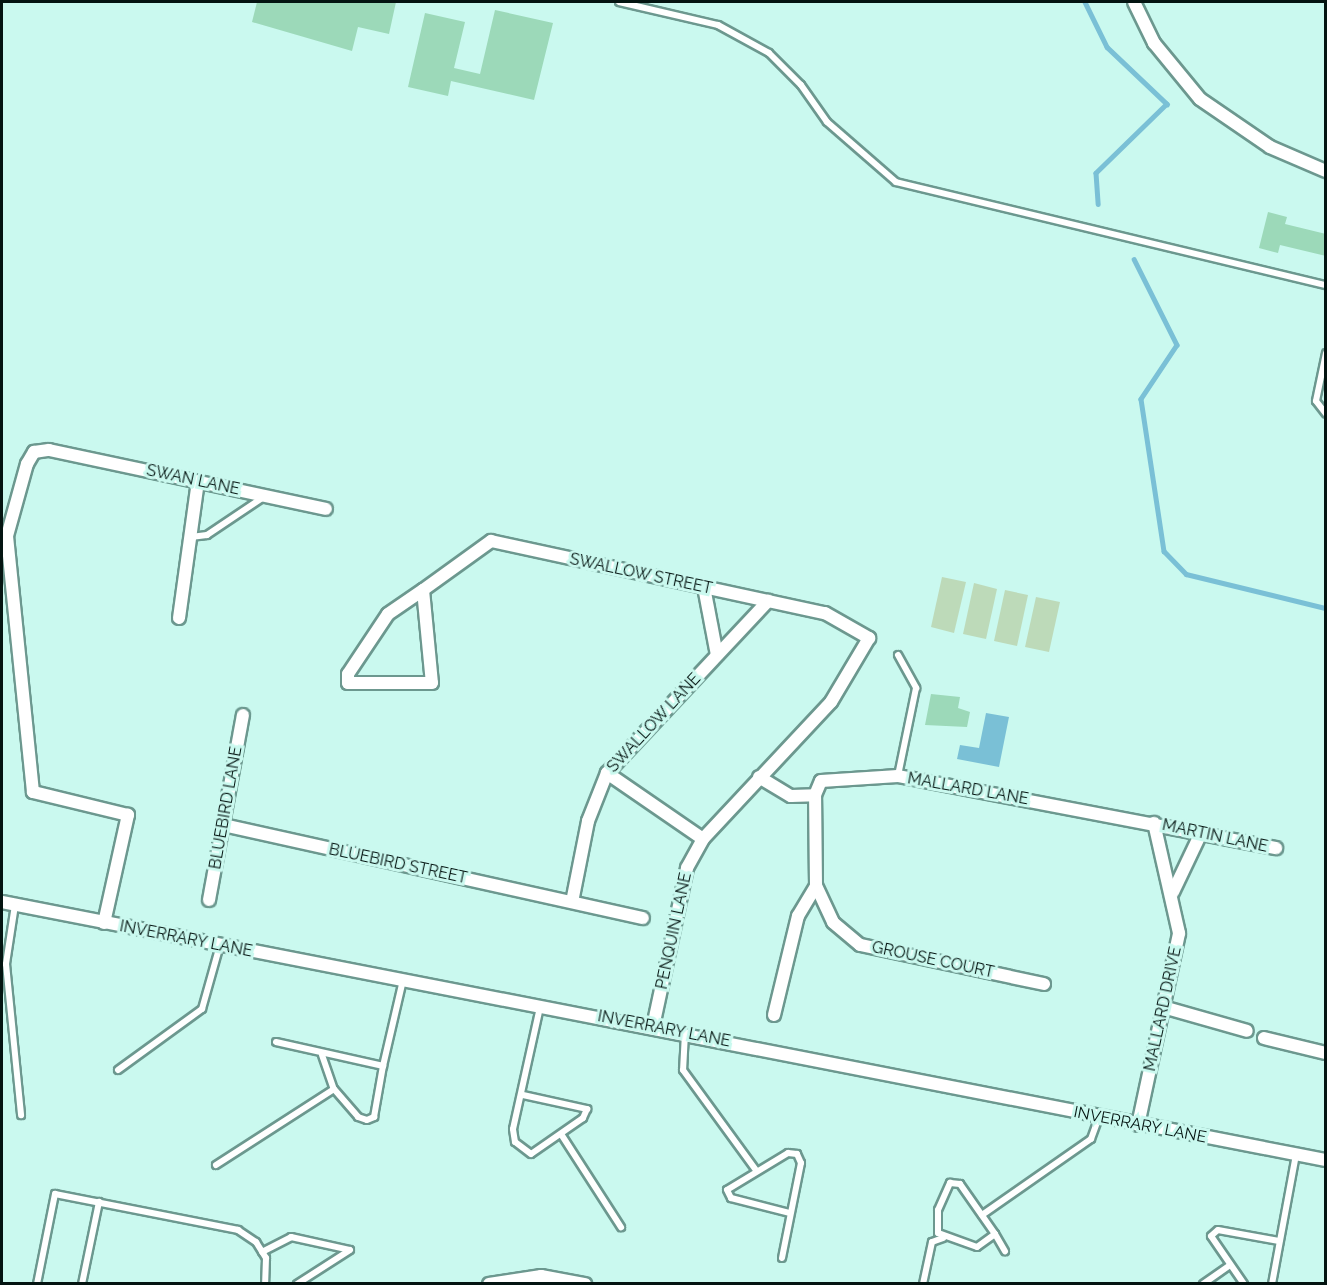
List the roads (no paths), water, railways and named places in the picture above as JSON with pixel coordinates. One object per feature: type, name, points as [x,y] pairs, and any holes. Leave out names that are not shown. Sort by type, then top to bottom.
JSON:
[{"type":"street","points":[[1134,2],[1154,43],[1200,99],[1270,147],[1326,171]]},
{"type":"street","name":"SWAN LANE","points":[[104,923],[128,815],[33,792],[8,536],[27,464],[34,452],[60,452],[326,509]]},
{"type":"street","points":[[179,618],[198,481]]},
{"type":"street","name":"SWALLOW STREET","points":[[423,590],[432,683],[348,683],[348,674],[388,614],[491,541],[825,613],[868,638]]},
{"type":"street","points":[[704,587],[717,656]]},
{"type":"street","name":"SWALLOW LANE","points":[[572,902],[588,821],[607,773],[768,601]]},
{"type":"street","name":"PENQUIN LANE","points":[[654,1027],[687,868],[703,839],[831,702],[868,638]]},
{"type":"street","name":"BLUEBIRD LANE","points":[[209,900],[243,715]]},
{"type":"street","points":[[607,773],[703,839]]},
{"type":"street","name":"MALLARD LANE","points":[[815,795],[821,781],[898,776],[1154,823]]},
{"type":"street","points":[[759,777],[791,796],[815,795],[816,886],[798,916],[774,1015]]},
{"type":"street","name":"MARTIN LANE","points":[[1154,823],[1276,848]]},
{"type":"street","name":"MALLARD DRIVE","points":[[1138,1125],[1179,933],[1173,892],[1154,823]]},
{"type":"street","name":"BLUEBIRD STREET","points":[[223,825],[643,918]]},
{"type":"street","points":[[1173,892],[1201,833]]},
{"type":"street","name":"GROUSE COURT","points":[[816,886],[833,922],[860,945],[1044,984]]},
{"type":"street","name":"INVERRARY LANE","points":[[2,902],[403,981],[685,1033],[1138,1125],[1326,1160]]},
{"type":"street","points":[[1163,1007],[1247,1031]]},
{"type":"street","points":[[1264,1038],[1326,1053]]},
{"type":"street","points":[[489,1284],[541,1276],[585,1284]]},
{"type":"lane","points":[[619,2],[718,25],[769,53],[801,85],[827,122],[896,182],[1326,285]]},
{"type":"lane","points":[[1326,353],[1316,401],[1326,414]]},
{"type":"lane","points":[[190,537],[207,535],[266,496]]},
{"type":"lane","points":[[898,655],[911,670],[916,688],[898,776]]},
{"type":"lane","points":[[15,905],[6,964],[21,1115]]},
{"type":"lane","points":[[118,1070],[202,1010],[220,945]]},
{"type":"lane","points":[[322,1055],[334,1089],[358,1117],[374,1117],[383,1066],[403,981]]},
{"type":"lane","points":[[523,1095],[582,1104],[587,1109],[583,1118],[531,1154],[515,1142],[513,1129],[523,1095],[540,1006]]},
{"type":"lane","points":[[685,1033],[683,1070],[756,1170]]},
{"type":"lane","points":[[276,1042],[322,1055],[383,1066]]},
{"type":"lane","points":[[216,1165],[334,1089]]},
{"type":"lane","points":[[982,1215],[1091,1139],[1100,1117]]},
{"type":"lane","points":[[561,1134],[621,1227]]},
{"type":"lane","points":[[782,1258],[801,1163],[797,1154],[788,1152],[734,1181],[727,1190],[731,1198],[790,1213]]},
{"type":"lane","points":[[1272,1284],[1296,1154]]},
{"type":"lane","points":[[946,1239],[935,1224],[950,1183],[960,1184],[1005,1251]]},
{"type":"lane","points":[[37,1284],[52,1195],[99,1202],[238,1230],[262,1252],[265,1284]]},
{"type":"lane","points":[[82,1284],[99,1202]]},
{"type":"lane","points":[[1244,1284],[1229,1266],[1211,1236],[1218,1230],[1279,1241]]},
{"type":"lane","points":[[922,1284],[932,1242],[946,1239],[976,1247],[994,1234]]},
{"type":"lane","points":[[262,1252],[291,1237],[350,1250],[297,1284]]},
{"type":"lane","points":[[1203,1284],[1229,1266]]},
{"type":"water","points":[[986,713],[1009,717],[999,767],[957,759],[960,745],[979,748]]},
{"type":"waterway","points":[[1085,2],[1107,47],[1167,104],[1096,173],[1098,204]]},
{"type":"waterway","points":[[1134,259],[1177,345],[1141,399],[1164,551],[1186,574],[1326,608]]}]
